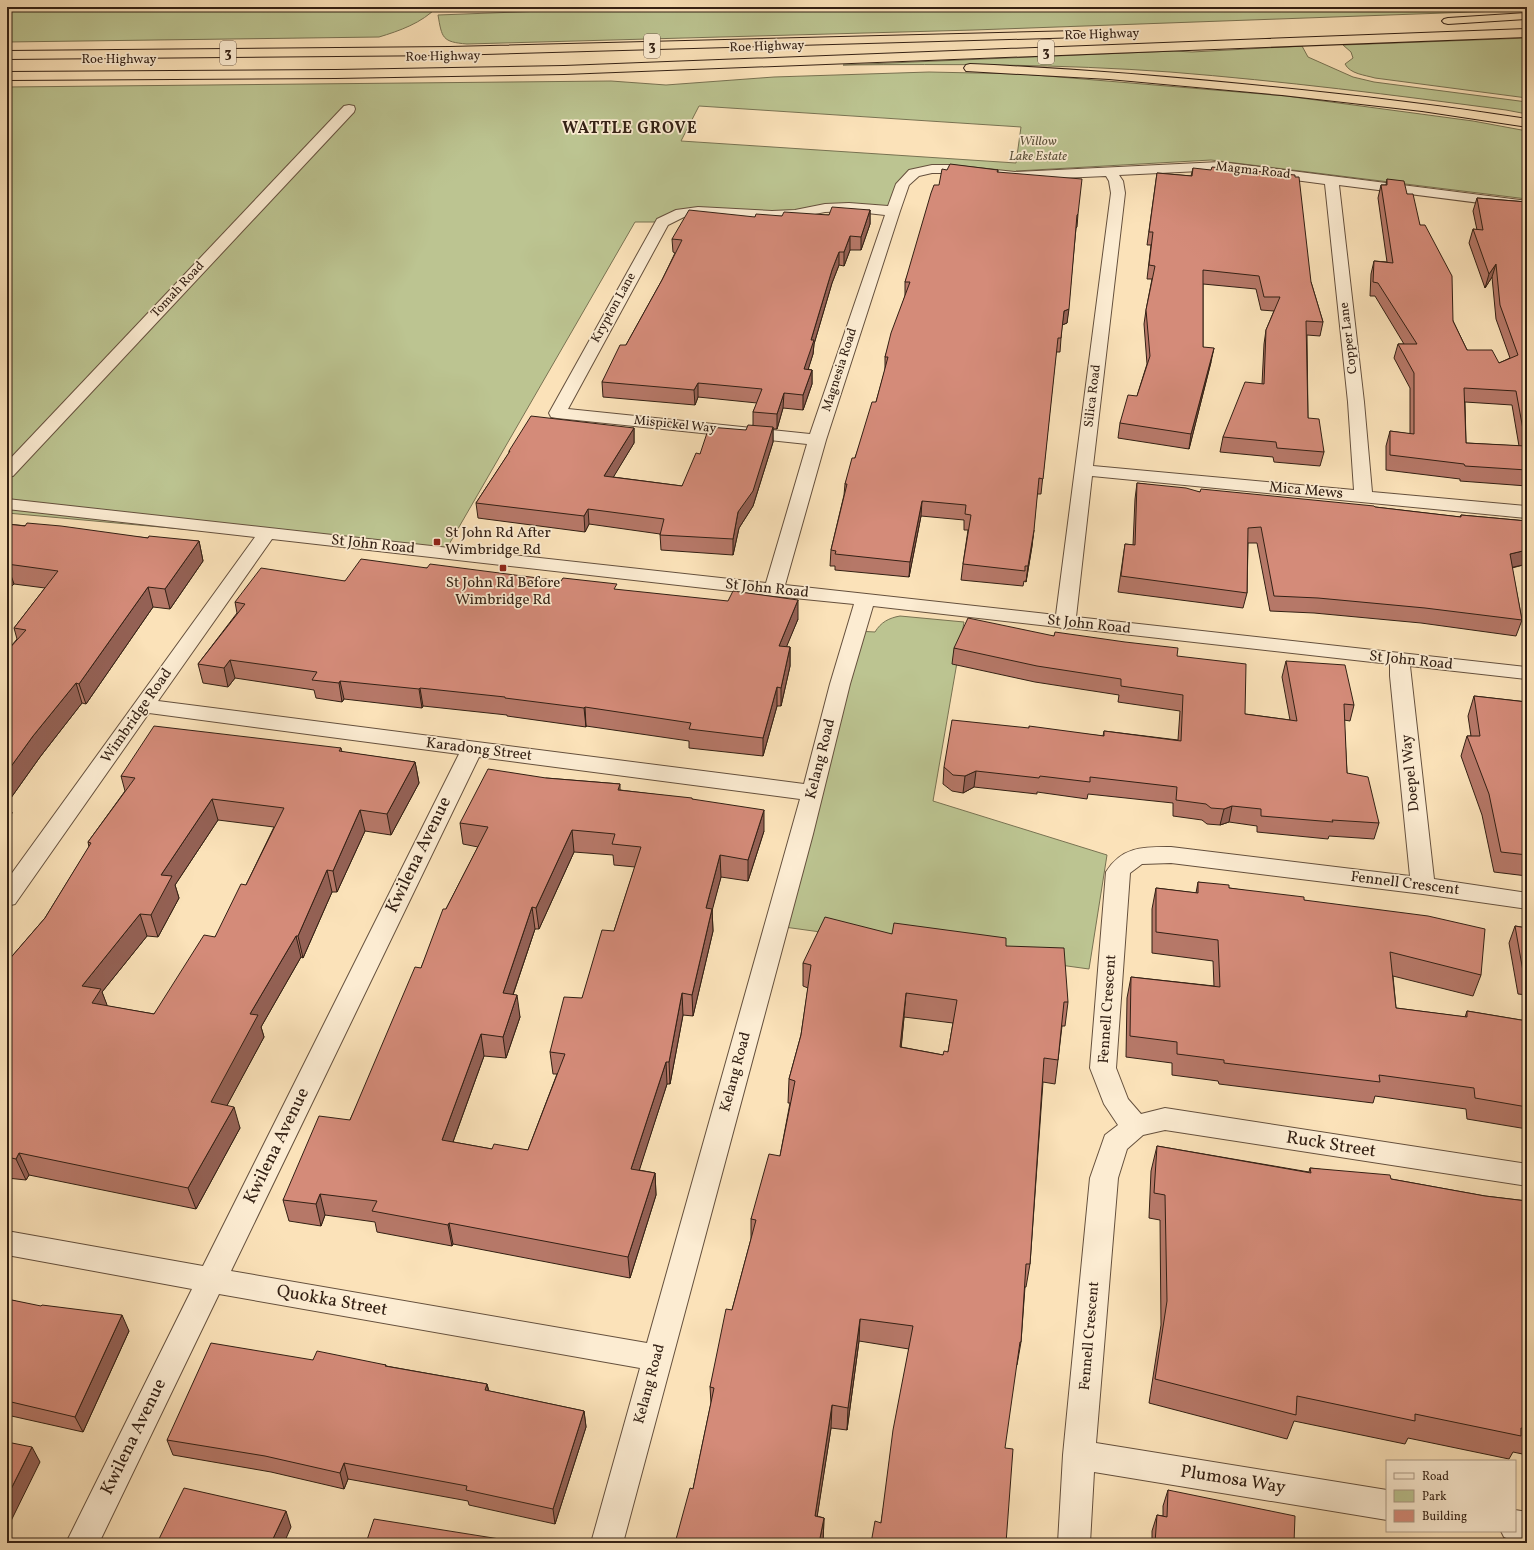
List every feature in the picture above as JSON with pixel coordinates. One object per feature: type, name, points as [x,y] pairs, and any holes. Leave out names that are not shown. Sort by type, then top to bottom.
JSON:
[{"type":"highway","points":[[1527,16],[1434,23],[1527,19]]},
{"type":"highway","name":"Roe Highway","points":[[7,76],[328,74],[564,70],[1527,33]]},
{"type":"highway","name":"Roe Highway","points":[[7,55],[450,51],[1089,35]]},
{"type":"highway","points":[[564,70],[941,68]]},
{"type":"highway","points":[[956,68],[1041,70],[1189,82],[1471,113],[1527,123]]},
{"type":"street","name":"Tomah Road","points":[[7,472],[349,109]]},
{"type":"street","name":"Magma Road","points":[[932,169],[949,169],[1015,176],[1220,166],[1526,204]]},
{"type":"street","name":"Magnesia Road","points":[[774,590],[818,440],[903,184],[914,173],[932,169]]},
{"type":"street","name":"Silica Road","points":[[1065,623],[1118,193],[1116,181],[1110,171]]},
{"type":"street","name":"Copper Lane","points":[[1332,180],[1356,402],[1363,496]]},
{"type":"street","name":"Krypton Lane","points":[[557,414],[662,222],[681,213],[704,211],[772,215],[795,214],[825,208],[849,207],[893,211]]},
{"type":"street","name":"Mispickel Way","points":[[557,414],[818,440]]},
{"type":"street","name":"Mica Mews","points":[[1084,470],[1527,512]]},
{"type":"street","name":"St John Road","points":[[7,504],[1527,674]]},
{"type":"street","name":"Wimbridge Road","points":[[7,898],[266,534]]},
{"type":"street","name":"Kelang Road","points":[[607,1543],[813,793],[840,684],[865,600]]},
{"type":"street","name":"Doepel Way","points":[[1400,659],[1400,676],[1423,886]]},
{"type":"street","name":"Karadong Street","points":[[144,706],[813,793]]},
{"type":"street","name":"Kwilena Avenue","points":[[82,1543],[472,748]]},
{"type":"street","name":"Fennell Crescent","points":[[1074,1543],[1079,1455],[1104,1178],[1115,1143],[1135,1126],[1118,1104],[1103,1068],[1118,872],[1122,865],[1139,856],[1171,855],[1423,886],[1527,901]]},
{"type":"street","name":"Ruck Street","points":[[1135,1126],[1165,1119],[1527,1176]]},
{"type":"street","name":"Quokka Street","points":[[7,1243],[657,1358]]},
{"type":"street","name":"Plumosa Way","points":[[1079,1455],[1386,1505]]},
{"type":"street","points":[[1516,1526],[1527,1528]]},
{"type":"green space","points":[[7,7],[437,7],[417,22],[379,37],[7,42]]},
{"type":"green space","points":[[649,7],[1527,7],[1527,10],[974,30],[467,44],[452,42],[442,34],[438,15]]},
{"type":"green space","points":[[1527,38],[1527,98],[1362,75],[1350,70],[1345,64],[1353,58],[1351,52],[1343,45]]},
{"type":"green space","points":[[1302,46],[1308,57],[1353,77],[1374,82],[1527,102],[1527,114],[1506,110],[1338,89],[1129,69],[1006,65],[843,65],[1174,51],[1192,52]]},
{"type":"green space","name":"Willow Lake Estate","points":[[929,72],[1023,74],[1286,96],[1473,121],[1527,131],[1527,199],[1211,160],[1016,171],[1015,176],[949,169],[914,173],[893,211],[849,207],[795,214],[698,211],[662,222],[635,222],[444,553],[7,513],[7,87],[611,81],[666,85],[774,77]],"holes":[[[699,106],[1021,127],[1016,163],[681,141]]]},
{"type":"green space","points":[[900,616],[964,622],[933,801],[1107,855],[1089,969],[777,926],[856,631],[875,632],[886,621]]},
{"type":"building","points":[[950,164],[998,170],[997,172],[1082,179],[1077,215],[1069,309],[1064,311],[1061,338],[1058,338],[1043,479],[1039,478],[1034,530],[1028,566],[1025,566],[1025,571],[963,564],[971,515],[965,514],[966,505],[922,501],[910,562],[835,554],[836,551],[831,550],[852,458],[855,458],[872,402],[876,402],[888,357],[885,357],[891,333],[910,282],[905,282],[931,193],[934,185],[939,185],[942,169],[947,170]]},
{"type":"building","points":[[1212,167],[1295,175],[1295,177],[1299,177],[1311,282],[1323,322],[1306,321],[1308,418],[1319,419],[1324,452],[1277,448],[1276,442],[1223,437],[1245,382],[1264,384],[1266,330],[1280,297],[1264,297],[1259,276],[1203,270],[1203,347],[1214,348],[1191,434],[1120,423],[1128,395],[1137,396],[1150,356],[1146,310],[1155,266],[1149,265],[1153,232],[1149,232],[1157,173],[1192,176],[1193,168],[1211,170]]},
{"type":"building","points":[[1387,179],[1404,181],[1407,194],[1413,194],[1420,225],[1425,225],[1452,276],[1453,321],[1467,350],[1492,350],[1499,363],[1518,355],[1500,305],[1496,264],[1489,274],[1473,229],[1483,230],[1477,198],[1527,202],[1527,470],[1465,466],[1464,464],[1390,455],[1390,431],[1414,434],[1414,373],[1398,344],[1417,344],[1378,283],[1373,282],[1374,261],[1393,263],[1381,185],[1387,185]],"holes":[[[1464,388],[1516,391],[1526,446],[1466,443]]]},
{"type":"building","points":[[832,207],[870,210],[861,237],[850,236],[844,252],[839,252],[832,270],[811,340],[814,340],[804,369],[812,370],[803,395],[784,393],[777,414],[753,412],[762,389],[698,383],[694,390],[602,382],[620,345],[626,345],[662,280],[682,240],[672,239],[689,210],[755,217],[756,214],[782,216],[784,212],[829,215]]},
{"type":"building","points":[[531,416],[634,428],[604,476],[682,486],[696,453],[700,454],[709,427],[746,430],[748,425],[773,427],[753,491],[738,512],[733,539],[660,535],[664,519],[588,509],[584,516],[476,503]]},
{"type":"building","points":[[1137,483],[1186,488],[1200,492],[1201,489],[1374,506],[1461,517],[1461,515],[1527,521],[1527,550],[1510,554],[1522,620],[1425,608],[1318,598],[1274,596],[1261,527],[1248,528],[1247,593],[1121,576],[1125,544],[1135,545]]},
{"type":"building","points":[[27,523],[61,526],[148,538],[149,536],[199,541],[165,589],[148,587],[79,684],[76,683],[33,736],[7,772],[7,651],[26,630],[14,628],[58,571],[7,564],[7,524],[25,526]]},
{"type":"building","points":[[361,559],[427,568],[430,564],[561,581],[563,578],[617,584],[614,589],[728,601],[733,591],[798,600],[779,646],[790,647],[781,688],[777,687],[763,738],[689,729],[691,723],[585,707],[420,688],[312,680],[317,672],[230,660],[224,668],[198,664],[245,604],[235,602],[261,568],[345,581]]},
{"type":"building","points":[[968,618],[1054,636],[1055,632],[1178,648],[1177,656],[1246,664],[1245,714],[1297,721],[1286,661],[1345,665],[1354,705],[1344,704],[1347,773],[1368,777],[1379,823],[1332,820],[1333,822],[1261,816],[1261,809],[1232,806],[1224,809],[1211,808],[1206,804],[1176,800],[1177,787],[1090,777],[1090,782],[976,771],[965,776],[953,775],[944,767],[952,720],[1029,728],[1029,726],[1104,736],[1104,731],[1181,741],[1183,695],[1121,686],[1121,679],[1037,666],[954,648]]},
{"type":"building","points":[[1474,696],[1527,702],[1527,855],[1501,852],[1489,794],[1467,736],[1480,736]]},
{"type":"building","points":[[154,726],[341,748],[339,751],[415,762],[387,814],[360,810],[333,871],[327,870],[298,936],[296,936],[250,1014],[258,1015],[211,1102],[234,1107],[188,1188],[19,1153],[16,1159],[7,1157],[7,962],[45,918],[91,843],[88,842],[135,778],[121,776]],"holes":[[[212,799],[284,808],[246,885],[241,884],[215,937],[204,935],[154,1014],[92,1003],[101,989],[82,986],[140,914],[151,915],[172,876],[161,875]]]},
{"type":"building","points":[[488,769],[546,778],[620,784],[618,790],[692,798],[764,810],[748,860],[720,855],[706,908],[712,909],[692,995],[682,993],[669,1062],[666,1062],[631,1169],[655,1173],[628,1257],[449,1223],[448,1225],[372,1211],[377,1201],[320,1194],[316,1204],[283,1200],[319,1116],[350,1120],[415,967],[421,968],[443,909],[446,909],[488,827],[460,823]],"holes":[[[572,830],[615,834],[612,844],[641,847],[614,931],[602,930],[582,998],[564,997],[550,1052],[565,1054],[528,1150],[494,1144],[492,1149],[442,1140],[481,1034],[503,1037],[517,995],[503,993],[532,907],[536,908]]]},
{"type":"building","points":[[1198,882],[1229,885],[1229,888],[1304,897],[1304,900],[1428,916],[1485,929],[1481,975],[1390,952],[1396,1008],[1467,1017],[1467,1011],[1527,1021],[1527,1107],[1475,1098],[1474,1088],[1379,1075],[1380,1082],[1224,1063],[1224,1060],[1177,1054],[1177,1042],[1130,1036],[1131,977],[1220,987],[1218,940],[1156,932],[1156,888],[1198,893]]},
{"type":"building","points":[[825,917],[892,934],[894,923],[1006,938],[1006,946],[1064,948],[1068,1002],[1064,1002],[1058,1060],[1044,1058],[1030,1264],[1026,1264],[1021,1342],[1005,1448],[1013,1449],[1006,1543],[871,1543],[875,1521],[881,1523],[893,1430],[913,1326],[860,1319],[848,1408],[832,1405],[815,1516],[824,1518],[819,1543],[675,1543],[690,1488],[693,1489],[714,1388],[710,1387],[726,1309],[732,1310],[756,1220],[751,1219],[769,1154],[780,1156],[795,1081],[789,1079],[801,1035],[811,965],[803,963]],"holes":[[[906,993],[957,1000],[948,1052],[944,1051],[943,1055],[900,1047]]]},
{"type":"building","points":[[1515,926],[1527,928],[1527,978],[1524,977]]},
{"type":"building","points":[[1157,1146],[1311,1173],[1310,1168],[1390,1175],[1391,1179],[1485,1196],[1527,1201],[1527,1429],[1521,1428],[1521,1436],[1415,1414],[1415,1421],[1297,1396],[1296,1415],[1155,1379],[1167,1301],[1165,1195],[1154,1193]]},
{"type":"building","points":[[7,1299],[41,1306],[122,1315],[75,1417],[7,1401]]},
{"type":"building","points":[[211,1343],[313,1360],[317,1351],[386,1365],[385,1366],[487,1384],[485,1390],[584,1411],[553,1509],[466,1490],[467,1486],[344,1463],[340,1473],[265,1456],[167,1440]]},
{"type":"building","points":[[7,1442],[32,1447],[7,1497]]},
{"type":"building","points":[[184,1488],[286,1511],[271,1543],[157,1543]]},
{"type":"building","points":[[1168,1490],[1295,1516],[1294,1543],[1155,1543],[1157,1515],[1167,1517]]},
{"type":"building","points":[[374,1519],[512,1541],[512,1543],[366,1543]]},
{"type":"place","name":"St John Rd After Wimbridge Rd","points":[[437,542]]},
{"type":"place","name":"St John Rd Before Wimbridge Rd","points":[[503,568]]},
{"type":"district","name":"WATTLE GROVE","points":[[630,129]]}]
